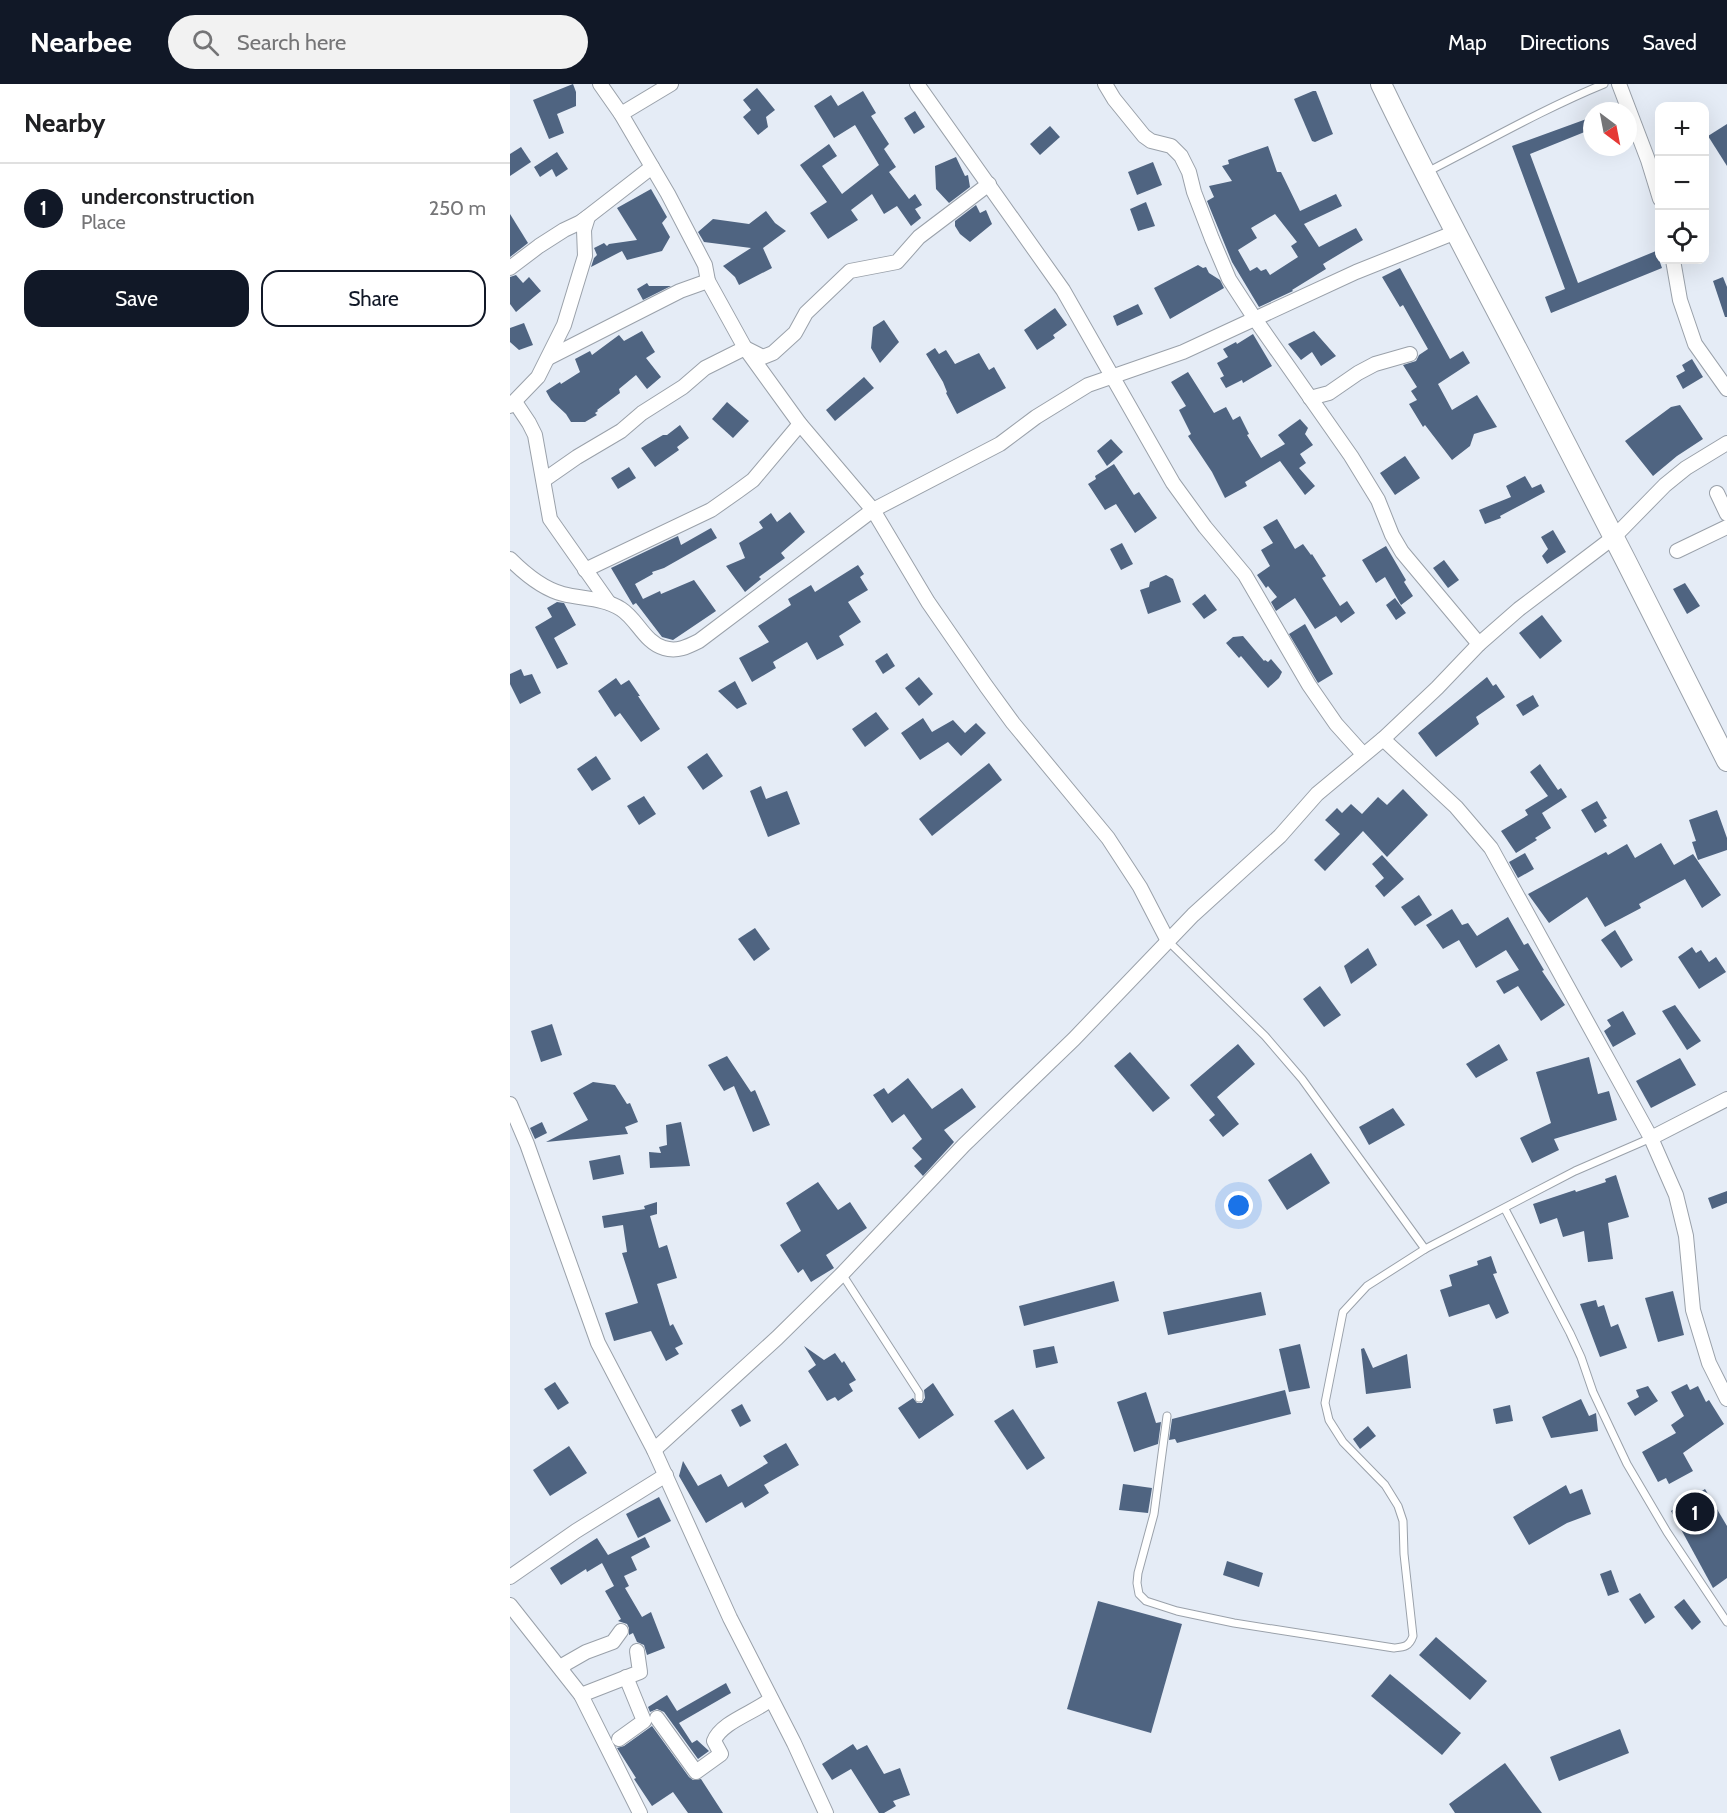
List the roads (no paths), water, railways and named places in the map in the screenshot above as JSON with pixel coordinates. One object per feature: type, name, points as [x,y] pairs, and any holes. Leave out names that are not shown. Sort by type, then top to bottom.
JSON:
[{"type":"main road","points":[[1381,84],[1424,174],[1614,537],[1727,761]]},
{"type":"street","points":[[600,84],[621,114],[652,167],[705,265],[708,281],[745,348],[800,424],[873,510],[928,602],[986,687],[1108,838],[1140,887],[1168,941]]},
{"type":"street","points":[[621,114],[671,84]]},
{"type":"street","points":[[916,84],[1063,290],[1173,483],[1205,527],[1245,575],[1309,685],[1336,724],[1363,754]]},
{"type":"street","points":[[1105,84],[1114,99],[1144,136],[1151,141],[1171,147],[1181,156],[1229,279],[1351,456],[1378,500],[1392,535],[1402,552],[1479,644]]},
{"type":"street","points":[[1619,84],[1655,185]]},
{"type":"street","points":[[581,222],[652,167]]},
{"type":"street","points":[[745,348],[763,357],[773,353],[795,333],[806,313],[850,271],[897,262],[919,237],[989,184]]},
{"type":"street","points":[[510,268],[539,246],[588,217],[584,230],[585,256],[564,325],[538,377],[513,404],[529,423],[535,435],[550,519],[609,603]]},
{"type":"street","points":[[510,559],[543,586],[561,594],[609,603],[627,614],[656,645],[681,650],[699,642],[873,510],[999,444],[1036,417],[1088,385],[1183,352],[1356,272],[1456,232]]},
{"type":"street","points":[[1674,264],[1680,300],[1695,344],[1727,389]]},
{"type":"street","points":[[548,358],[680,291],[708,281]]},
{"type":"street","points":[[544,480],[621,431],[642,413],[683,387],[705,368],[745,348]]},
{"type":"street","points":[[1310,398],[1329,393],[1375,364],[1410,354]]},
{"type":"street","points":[[585,570],[711,510],[753,480],[800,424]]},
{"type":"street","points":[[654,1450],[777,1338],[842,1274],[956,1152],[1074,1039],[1222,887],[1280,836],[1317,794],[1383,739],[1479,644],[1520,609],[1614,537],[1665,485],[1686,468],[1727,443]]},
{"type":"street","points":[[1717,494],[1727,514]]},
{"type":"street","points":[[1677,551],[1727,528]]},
{"type":"street","points":[[1383,739],[1456,807],[1491,848],[1651,1138],[1676,1195],[1686,1236],[1693,1310],[1709,1363],[1727,1399]]},
{"type":"street","points":[[1651,1138],[1727,1099]]},
{"type":"street","points":[[510,1104],[598,1343],[654,1450],[730,1618],[826,1813]]},
{"type":"street","points":[[510,1577],[576,1531],[666,1475]]},
{"type":"street","points":[[510,1605],[582,1695],[640,1813]]},
{"type":"street","points":[[562,1670],[565,1664],[586,1652],[613,1642],[621,1631]]},
{"type":"street","points":[[582,1695],[640,1672],[637,1651]]},
{"type":"street","points":[[619,1739],[644,1721],[626,1677]]},
{"type":"street","points":[[657,1718],[696,1772],[721,1754],[714,1741],[716,1735],[771,1699]]},
{"type":"lane","points":[[1424,174],[1518,123],[1604,84]]},
{"type":"lane","points":[[1168,941],[1266,1036],[1302,1078],[1425,1249]]},
{"type":"lane","points":[[1167,1416],[1154,1514],[1138,1573],[1139,1594],[1146,1601],[1177,1611],[1234,1623],[1394,1648],[1404,1647],[1411,1642],[1413,1636],[1403,1521],[1398,1506],[1385,1485],[1343,1442],[1329,1420],[1325,1403],[1343,1312],[1367,1286],[1425,1249],[1575,1171],[1651,1138]]},
{"type":"lane","points":[[1505,1209],[1570,1333],[1593,1392],[1627,1464],[1667,1532],[1727,1622]]},
{"type":"lane","points":[[842,1274],[919,1393],[919,1398]]},
{"type":"place","name":"underconstruction","points":[[1695,1512]]}]
